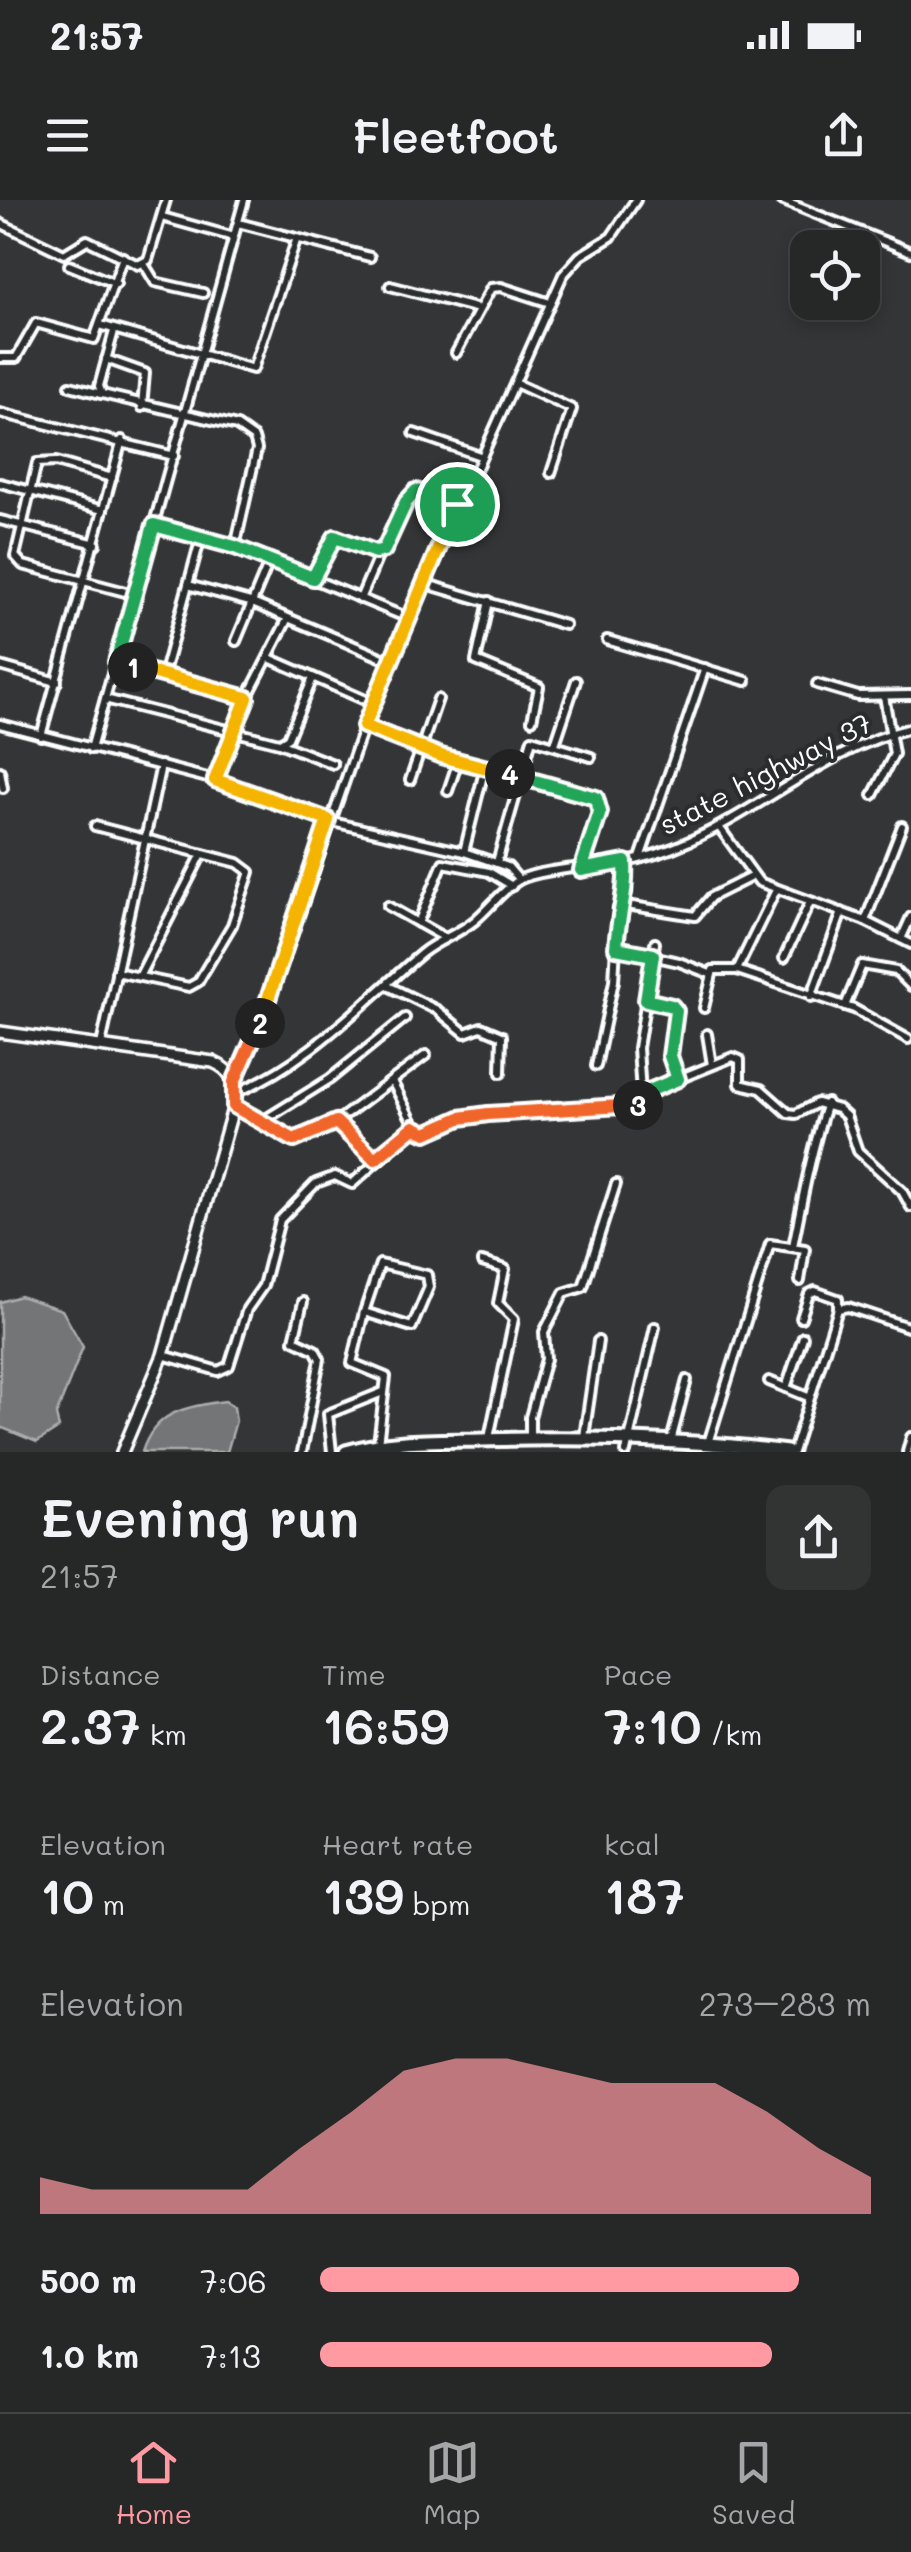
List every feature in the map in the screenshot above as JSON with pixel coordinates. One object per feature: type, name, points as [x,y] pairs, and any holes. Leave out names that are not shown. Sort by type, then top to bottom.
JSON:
[{"type":"highway","points":[[346,1452],[378,1444],[482,1444],[530,1438],[584,1438],[606,1445],[708,1443],[790,1452]]},
{"type":"street","points":[[166,200],[144,264],[152,281],[203,294]]},
{"type":"street","points":[[91,750],[244,200]]},
{"type":"street","points":[[234,1082],[263,1017],[328,820],[372,703],[457,504],[569,266],[610,237],[636,200]]},
{"type":"street","points":[[782,200],[911,252]]},
{"type":"street","points":[[162,217],[234,237]]},
{"type":"street","points":[[0,222],[64,254],[86,240],[144,264]]},
{"type":"street","points":[[238,223],[370,257]]},
{"type":"street","points":[[100,325],[249,370],[258,366],[296,241]]},
{"type":"street","points":[[0,358],[16,358],[36,323],[89,340],[96,336],[122,257]]},
{"type":"street","points":[[69,265],[116,284]]},
{"type":"street","points":[[390,286],[479,309]]},
{"type":"street","points":[[456,353],[495,287],[550,303]]},
{"type":"street","points":[[102,394],[99,386],[114,331]]},
{"type":"street","points":[[106,358],[146,373],[142,407]]},
{"type":"street","points":[[515,383],[562,401],[572,410],[551,473]]},
{"type":"street","points":[[70,386],[142,407],[237,426],[254,438],[257,449],[235,547]]},
{"type":"street","points":[[0,413],[122,440],[174,456]]},
{"type":"street","points":[[414,433],[480,456]]},
{"type":"street","points":[[41,736],[122,440]]},
{"type":"street","points":[[112,478],[45,460],[34,470],[21,525],[18,563],[133,594]]},
{"type":"street","points":[[0,484],[104,510]]},
{"type":"street","points":[[360,599],[380,552],[416,491],[457,504]]},
{"type":"street","points":[[0,520],[96,544]]},
{"type":"street","points":[[154,525],[235,547],[408,618]]},
{"type":"street","points":[[163,676],[201,536]]},
{"type":"street","points":[[313,578],[335,537],[380,552]]},
{"type":"street","points":[[236,641],[270,562]]},
{"type":"street","points":[[423,583],[566,625]]},
{"type":"street","points":[[188,585],[250,602],[390,662]]},
{"type":"street","points":[[489,600],[476,661],[539,687],[532,720]]},
{"type":"street","points":[[215,780],[247,698],[287,620]]},
{"type":"street","points":[[607,640],[746,681]]},
{"type":"street","points":[[269,658],[372,703]]},
{"type":"street","points":[[116,662],[247,698]]},
{"type":"street","points":[[0,666],[57,682]]},
{"type":"street","points":[[639,859],[705,668]]},
{"type":"street","points":[[279,743],[288,738],[313,678]]},
{"type":"street","points":[[555,744],[576,681]]},
{"type":"street","points":[[817,684],[858,696],[911,695]]},
{"type":"street","points":[[873,794],[894,754],[884,696]]},
{"type":"street","points":[[105,699],[279,743],[332,764]]},
{"type":"street","points":[[410,780],[438,699]]},
{"type":"street","points":[[0,738],[2,725],[215,780],[328,820],[497,862],[519,880],[446,939],[426,950],[276,1075],[235,1094]]},
{"type":"street","points":[[364,726],[458,761],[600,801],[581,870]]},
{"type":"street","name":"state highway 37","points":[[519,880],[639,859],[720,827],[846,750],[911,728]]},
{"type":"street","points":[[497,862],[532,739],[592,756]]},
{"type":"street","points":[[448,791],[458,761]]},
{"type":"street","points":[[100,1045],[148,840],[161,766]]},
{"type":"street","points":[[464,852],[485,767]]},
{"type":"street","points":[[0,771],[3,788]]},
{"type":"street","points":[[96,826],[238,863],[250,872],[232,924],[198,982],[190,986],[116,972]]},
{"type":"street","points":[[865,921],[902,826]]},
{"type":"street","points":[[720,827],[753,876],[776,890],[865,921],[911,944]]},
{"type":"street","points":[[140,976],[202,854]]},
{"type":"street","points":[[596,1066],[614,982],[620,904],[627,892],[625,862]]},
{"type":"street","points":[[418,923],[443,864],[489,872],[512,886]]},
{"type":"street","points":[[620,904],[695,916],[712,897],[753,876]]},
{"type":"street","points":[[737,970],[776,890]]},
{"type":"street","points":[[784,958],[810,902]]},
{"type":"street","points":[[388,906],[446,939]]},
{"type":"street","points":[[811,997],[842,912]]},
{"type":"street","points":[[900,939],[911,917]]},
{"type":"street","points":[[392,1081],[414,1127],[426,1133],[460,1118],[488,1114],[636,1106],[642,1094],[637,1060],[655,943]]},
{"type":"street","points":[[616,948],[653,955],[710,974]]},
{"type":"street","points":[[845,1006],[862,965],[896,971],[911,986]]},
{"type":"street","points":[[704,1008],[710,974],[718,968],[737,970],[845,1006],[908,1039]]},
{"type":"street","points":[[386,985],[437,1010],[458,1031],[466,1034],[481,1027],[502,1036],[500,1073]]},
{"type":"street","points":[[646,1000],[675,1008],[670,1056],[678,1079]]},
{"type":"street","points":[[261,1122],[311,1092],[406,1018]]},
{"type":"street","points":[[0,1032],[213,1062],[230,1073],[234,1082],[234,1106],[163,1355],[122,1452]]},
{"type":"street","points":[[708,1034],[712,1065]]},
{"type":"street","points":[[234,1106],[300,1141],[336,1122],[426,1055]]},
{"type":"street","points":[[642,1094],[738,1058],[740,1084],[760,1089],[788,1114],[827,1103],[844,1114],[858,1151],[902,1191],[911,1207]]},
{"type":"street","points":[[793,1246],[808,1187],[807,1164],[827,1103]]},
{"type":"street","points":[[336,1122],[375,1159]]},
{"type":"street","points":[[163,1355],[218,1372],[229,1366],[288,1209],[316,1183],[335,1176],[352,1184],[414,1127]]},
{"type":"street","points":[[530,1438],[530,1417],[546,1359],[544,1332],[564,1293],[583,1287],[616,1184]]},
{"type":"street","points":[[708,1443],[766,1248],[775,1243],[806,1253],[800,1280]]},
{"type":"street","points":[[482,1262],[505,1269],[498,1303],[514,1319],[482,1444]]},
{"type":"street","points":[[364,1312],[412,1327],[430,1287],[427,1274],[380,1264],[364,1312],[352,1362],[384,1374],[378,1444]]},
{"type":"street","points":[[790,1452],[838,1299],[812,1292],[801,1318]]},
{"type":"street","points":[[302,1452],[320,1359],[315,1350],[294,1340],[303,1302]]},
{"type":"street","points":[[838,1309],[848,1306],[911,1328]]},
{"type":"street","points":[[627,1446],[655,1327]]},
{"type":"street","points":[[786,1388],[803,1336]]},
{"type":"street","points":[[584,1438],[598,1341]]},
{"type":"street","points":[[670,1442],[687,1380]]},
{"type":"street","points":[[769,1381],[808,1397]]},
{"type":"street","points":[[332,1452],[328,1414],[384,1392]]},
{"type":"street","points":[[906,1452],[911,1437]]},
{"type":"shaded area","points":[[20,1296],[62,1310],[83,1347],[56,1415],[59,1428],[37,1442],[0,1427],[0,1302]]},
{"type":"shaded area","points":[[225,1401],[234,1407],[236,1421],[227,1452],[142,1452],[163,1419],[185,1409]]},
{"type":"route","points":[[416,491],[457,504],[364,726],[447,758],[600,801],[581,870],[625,862],[627,892],[618,909],[616,948],[653,955],[646,1000],[675,1008],[670,1056],[678,1079],[642,1094],[636,1106],[488,1114],[460,1118],[426,1133],[414,1127],[375,1159],[336,1122],[300,1141],[287,1138],[234,1106],[234,1082],[243,1070],[263,1017],[328,820],[215,780],[247,698],[116,662],[154,525],[235,547],[313,578],[335,537],[375,552],[384,550],[406,502],[416,491]]}]
